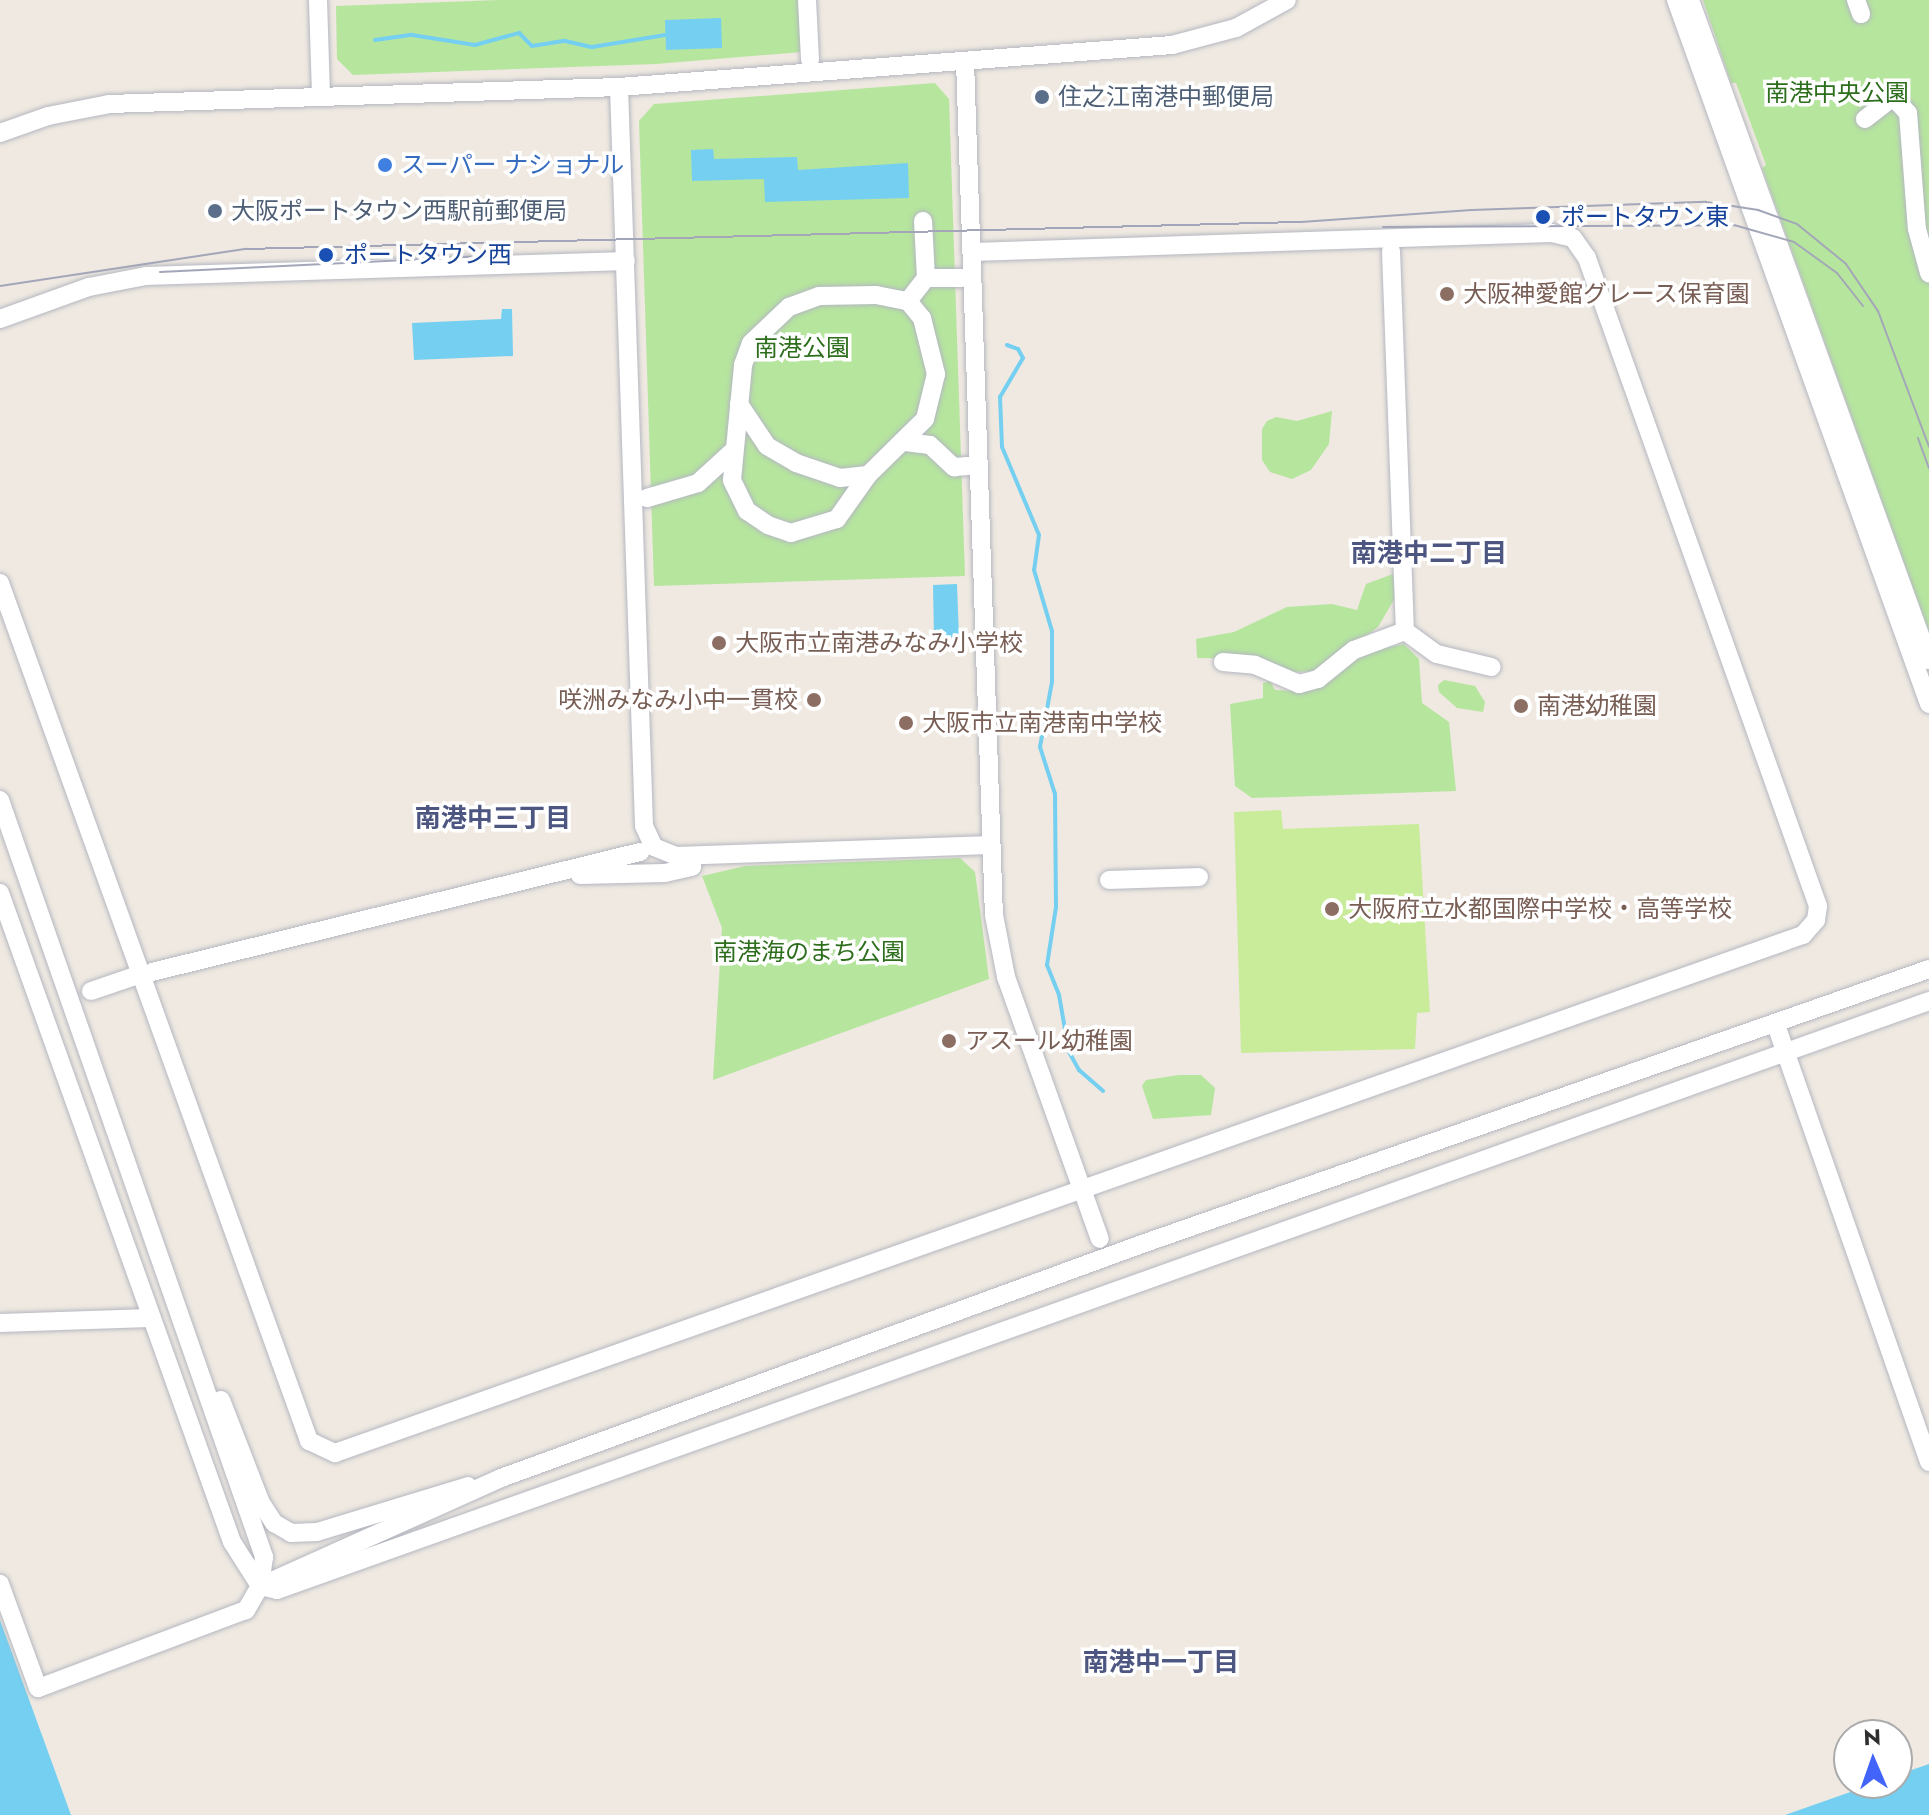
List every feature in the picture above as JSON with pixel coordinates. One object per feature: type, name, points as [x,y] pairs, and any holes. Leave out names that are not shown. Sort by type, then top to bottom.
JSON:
[{"type":"street","points":[[318,0],[321,96]]},
{"type":"street","points":[[807,0],[810,60]]},
{"type":"street","points":[[0,133],[48,116],[109,104],[619,87],[1172,45],[1236,28],[1287,0]]},
{"type":"street","points":[[1676,0],[1929,704]]},
{"type":"street","points":[[1690,0],[1929,660]]},
{"type":"street","points":[[965,61],[994,915],[1006,977],[1100,1239]]},
{"type":"street","points":[[619,87],[644,826],[654,847],[676,856],[991,845]]},
{"type":"street","points":[[1865,119],[1893,97],[1908,113],[1915,219],[1929,273]]},
{"type":"street","points":[[908,301],[926,278],[923,221]]},
{"type":"street","points":[[0,583],[309,1441],[335,1453],[1081,1187],[1803,935],[1816,920],[1818,906],[1587,258],[1573,238],[1551,233],[972,252]]},
{"type":"street","points":[[1391,251],[1405,631]]},
{"type":"street","points":[[0,319],[89,287],[146,276],[626,261]]},
{"type":"street","points":[[926,278],[962,278]]},
{"type":"street","points":[[908,301],[846,294],[819,296],[789,307],[751,343],[732,452],[734,494],[768,525],[791,533],[837,519],[868,475],[925,419]]},
{"type":"street","points":[[908,301],[931,341],[936,374],[925,419],[930,445]]},
{"type":"street","points":[[739,404],[767,446],[796,463],[840,478],[868,475]]},
{"type":"street","points":[[905,442],[930,445],[954,467],[968,466]]},
{"type":"street","points":[[647,498],[698,483],[732,452]]},
{"type":"street","points":[[1223,662],[1255,665],[1299,684],[1318,679],[1354,650],[1405,631]]},
{"type":"street","points":[[1405,631],[1437,654],[1491,667]]},
{"type":"street","points":[[0,800],[166,1264],[264,1557],[260,1586],[246,1610],[38,1688],[0,1584]]},
{"type":"street","points":[[91,991],[144,974],[561,875],[640,852]]},
{"type":"street","points":[[561,875],[665,873],[692,867]]},
{"type":"street","points":[[1109,880],[1199,877]]},
{"type":"street","points":[[0,893],[232,1542],[260,1586],[277,1590],[293,1587],[1923,1005]]},
{"type":"street","points":[[260,1586],[501,1478],[1142,1244],[1929,969]]},
{"type":"street","points":[[1776,1025],[1929,1462]]},
{"type":"street","points":[[166,1264],[261,1503],[282,1528],[291,1533],[317,1532],[420,1498],[501,1478]]},
{"type":"street","points":[[0,1323],[150,1318]]},
{"type":"green space","points":[[499,0],[799,0],[802,52],[656,64],[353,75],[337,59],[336,6]]},
{"type":"green space","name":"南港中央公園","points":[[1703,0],[1929,0],[1929,632],[1762,168],[1766,165],[1736,83],[1731,83]]},
{"type":"green space","name":"南港公園","points":[[935,83],[949,99],[965,576],[654,586],[639,121],[654,104]]},
{"type":"green space","points":[[1332,411],[1329,444],[1311,470],[1292,479],[1270,472],[1262,460],[1262,429],[1267,421],[1276,417],[1297,421]]},
{"type":"green space","points":[[1393,574],[1395,598],[1378,627],[1318,671],[1291,672],[1262,659],[1197,658],[1196,639],[1234,632],[1287,607],[1332,604],[1357,610],[1366,584]]},
{"type":"green space","points":[[1404,644],[1419,659],[1422,703],[1449,722],[1456,791],[1252,798],[1235,786],[1230,704],[1263,698],[1263,683],[1270,681],[1275,690],[1296,691],[1364,653]]},
{"type":"green space","points":[[1444,680],[1475,686],[1485,702],[1483,712],[1457,708],[1439,692],[1438,685]]},
{"type":"green space","name":"大阪府立水都国際中学校・高等学校","points":[[1281,810],[1283,829],[1419,824],[1430,1012],[1417,1013],[1415,1049],[1241,1053],[1234,812]]},
{"type":"green space","name":"南港海のまち公園","points":[[960,858],[975,872],[989,979],[713,1080],[722,928],[702,876],[745,866]]},
{"type":"green space","points":[[1201,1075],[1215,1088],[1211,1115],[1153,1119],[1142,1086],[1146,1080]]},
{"type":"water","points":[[721,18],[722,48],[666,50],[665,20]]},
{"type":"water","points":[[713,149],[714,159],[797,157],[798,170],[908,163],[909,198],[765,202],[764,179],[692,181],[691,150]]},
{"type":"water","points":[[502,309],[512,309],[513,356],[414,360],[412,323],[501,319]]},
{"type":"water","points":[[957,584],[959,637],[934,638],[933,585]]},
{"type":"water","points":[[0,1620],[11,1650],[71,1815],[0,1815]]},
{"type":"water","points":[[1929,1764],[1929,1815],[1785,1815],[1833,1798],[1913,1799],[1913,1770]]},
{"type":"waterway","points":[[375,40],[412,35],[475,45],[519,33],[532,46],[565,41],[592,47],[665,35]]},
{"type":"waterway","points":[[1007,345],[1018,349],[1023,358],[1000,397],[1002,447],[1039,535],[1034,570],[1052,631],[1052,682],[1040,747],[1055,794],[1056,907],[1047,965],[1059,995],[1069,1052],[1079,1070],[1103,1091]]},
{"type":"tram line","points":[[0,286],[246,249],[1301,222],[1472,210],[1706,202],[1758,210],[1797,224],[1846,264],[1878,311],[1929,447]]},
{"type":"tram line","points":[[1383,227],[1734,225],[1794,242],[1837,273],[1863,306]]},
{"type":"tram line","points":[[160,272],[504,255]]},
{"type":"tram line","points":[[1918,438],[1929,468]]},
{"type":"place","name":"住之江南港中郵便局","points":[[1042,97]]},
{"type":"place","name":"スーパー ナショナル","points":[[385,165]]},
{"type":"place","name":"大阪ポートタウン西駅前郵便局","points":[[215,211]]},
{"type":"place","name":"ポートタウン東","points":[[1543,217]]},
{"type":"place","name":"ポートタウン西","points":[[326,255]]},
{"type":"place","name":"大阪神愛館グレース保育園","points":[[1447,294]]},
{"type":"place","name":"大阪市立南港みなみ小学校","points":[[719,643]]},
{"type":"place","name":"咲洲みなみ小中一貫校","points":[[814,700]]},
{"type":"place","name":"南港幼稚園","points":[[1521,706]]},
{"type":"place","name":"大阪市立南港南中学校","points":[[906,723]]},
{"type":"place","name":"大阪府立水都国際中学校・高等学校","points":[[1332,909]]},
{"type":"place","name":"アスール幼稚園","points":[[949,1041]]},
{"type":"district","name":"南港中二丁目","points":[[1429,554]]},
{"type":"district","name":"南港中三丁目","points":[[493,819]]},
{"type":"district","name":"南港中一丁目","points":[[1161,1663]]}]
